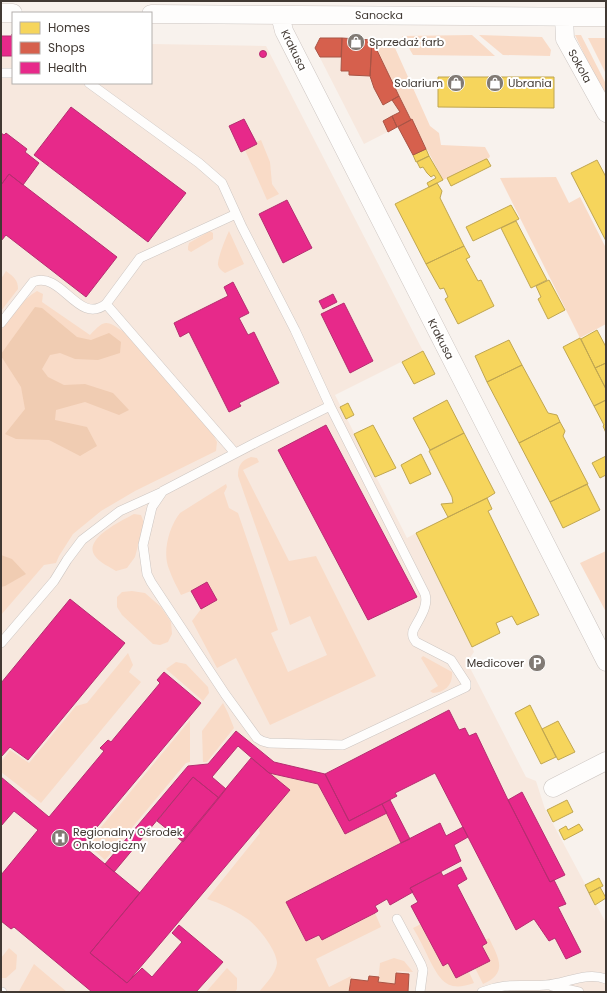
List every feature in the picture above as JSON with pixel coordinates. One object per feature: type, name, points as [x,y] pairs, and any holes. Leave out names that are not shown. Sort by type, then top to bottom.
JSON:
[{"type":"street","name":"Sanocka","points":[[152,14],[280,15],[313,8],[564,17],[606,17]]},
{"type":"street","points":[[1,14],[12,14]]},
{"type":"street","name":"Krakusa","points":[[280,15],[284,31],[606,662]]},
{"type":"street","name":"Sokola","points":[[564,17],[565,39],[606,113]]},
{"type":"street","points":[[552,788],[606,761]]},
{"type":"lane","points":[[1,73],[12,73]]},
{"type":"lane","points":[[90,84],[199,163],[217,177],[222,183],[330,406],[425,594],[427,599],[426,605],[412,636],[416,642],[451,660],[466,683],[466,687],[343,745],[269,743],[257,738],[225,694],[147,574],[143,545],[152,507],[163,491]]},
{"type":"lane","points":[[1,323],[34,282],[39,280],[46,280],[53,284],[84,308],[95,310],[101,308],[106,304],[140,258],[236,214]]},
{"type":"lane","points":[[106,304],[235,454]]},
{"type":"lane","points":[[1,643],[54,581],[82,540],[120,511],[163,491],[330,406]]},
{"type":"lane","points":[[397,919],[423,970],[420,992]]},
{"type":"lane","points":[[482,992],[502,986],[546,985],[594,976],[606,979]]},
{"type":"lane","points":[[546,985],[579,992]]},
{"type":"shaded area","points":[[472,35],[495,56],[413,55],[402,36]]},
{"type":"shaded area","points":[[479,35],[542,37],[551,50],[550,56],[503,55]]},
{"type":"shaded area","points":[[575,35],[581,35],[606,84],[606,100]]},
{"type":"shaded area","points":[[1,36],[12,36],[12,84],[152,84],[152,44],[266,46],[423,351],[335,395],[407,538],[416,533],[474,652],[467,662],[526,777],[536,781],[545,809],[606,923],[606,992],[1,992]]},
{"type":"shaded area","points":[[320,38],[372,40],[411,120],[364,144],[315,48]]},
{"type":"shaded area","points":[[588,38],[606,38],[606,74]]},
{"type":"shaded area","points":[[391,39],[430,126],[439,133],[441,145],[485,147],[490,156],[489,158],[443,180],[399,96],[372,40]]},
{"type":"shaded area","points":[[261,140],[270,162],[272,184],[279,194],[267,200],[245,150]]},
{"type":"shaded area","points":[[556,177],[569,203],[580,197],[606,248],[606,324],[580,338],[500,178]]},
{"type":"shaded area","points":[[210,231],[213,233],[213,239],[191,252],[188,250],[189,243]]},
{"type":"shaded area","points":[[229,231],[244,264],[225,273],[219,268],[218,262]]},
{"type":"shaded area","points":[[6,271],[15,279],[18,289],[1,311],[1,279]]},
{"type":"shaded area","points":[[37,291],[43,294],[42,302],[90,335],[99,326],[106,323],[113,325],[124,332],[211,431],[217,442],[216,451],[135,491],[101,511],[73,534],[56,563],[44,565],[1,615],[1,330],[22,303]]},
{"type":"shaded area","points":[[35,307],[42,308],[77,337],[91,340],[109,333],[121,342],[120,353],[98,360],[75,359],[60,353],[50,355],[42,369],[48,377],[64,385],[85,384],[113,393],[129,410],[119,415],[85,402],[56,410],[55,420],[87,427],[97,446],[80,456],[49,440],[16,439],[5,434],[25,409],[21,387],[1,354]]},
{"type":"shaded area","points":[[251,457],[257,458],[259,462],[243,470],[289,561],[316,556],[376,676],[270,725],[236,658],[217,668],[192,621],[201,609],[217,600],[207,583],[181,595],[170,572],[166,555],[170,532],[180,513],[226,484],[227,487],[224,493],[229,508],[238,513],[278,630],[271,633],[288,672],[327,655],[310,616],[290,625],[238,476],[241,464]]},
{"type":"shaded area","points":[[134,514],[141,515],[144,523],[135,557],[127,568],[116,571],[102,563],[95,556],[92,550],[94,543],[113,525]]},
{"type":"shaded area","points":[[606,551],[606,612],[580,563]]},
{"type":"shaded area","points":[[1,555],[12,559],[26,574],[1,587]]},
{"type":"shaded area","points":[[132,591],[145,593],[161,607],[171,622],[172,634],[168,642],[160,645],[153,644],[122,615],[117,607],[117,597],[122,592]]},
{"type":"shaded area","points":[[128,653],[133,665],[129,672],[141,682],[41,803],[1,772],[1,762],[10,750],[29,763],[76,706],[87,703]]},
{"type":"shaded area","points":[[423,656],[452,672],[450,684],[445,689],[433,693],[430,691],[438,686],[421,658]]},
{"type":"shaded area","points":[[176,662],[186,664],[208,687],[209,693],[203,701],[166,669]]},
{"type":"shaded area","points":[[223,703],[234,728],[207,762],[203,762],[202,731]]},
{"type":"shaded area","points":[[190,720],[190,762],[186,763],[105,860],[87,844]]},
{"type":"shaded area","points":[[269,773],[318,784],[345,834],[387,813],[401,843],[286,902],[306,941],[375,913],[381,927],[316,959],[329,987],[351,976],[349,992],[259,992],[276,967],[277,963],[274,951],[261,932],[250,921],[237,912],[207,899],[260,833],[258,828]]},
{"type":"shaded area","points":[[421,924],[443,966],[448,963],[456,978],[469,972],[474,983],[465,986],[457,986],[446,983],[441,978],[413,928]]},
{"type":"shaded area","points":[[489,938],[498,958],[499,970],[491,980],[483,984],[475,968],[489,961],[482,946],[485,940]]},
{"type":"shaded area","points":[[9,948],[17,955],[16,969],[6,978],[1,978],[1,958]]},
{"type":"shaded area","points":[[394,958],[404,961],[413,972],[397,971],[395,984],[378,982],[380,963]]},
{"type":"shaded area","points":[[34,964],[67,992],[19,991]]},
{"type":"shaded area","points":[[227,968],[237,978],[237,989],[235,992],[206,992]]},
{"type":"building: Homes","points":[[438,77],[554,77],[554,108],[438,107]]},
{"type":"building: Homes","points":[[426,149],[429,156],[416,162],[413,155]]},
{"type":"building: Homes","points":[[429,156],[443,180],[429,187],[427,183],[436,178],[434,175],[431,177],[423,167],[420,168],[417,162]]},
{"type":"building: Homes","points":[[486,159],[491,166],[451,186],[447,178]]},
{"type":"building: Homes","points":[[597,160],[606,177],[606,241],[571,173]]},
{"type":"building: Homes","points":[[437,183],[442,191],[440,198],[464,246],[426,264],[395,204]]},
{"type":"building: Homes","points":[[511,205],[519,219],[473,241],[466,227]]},
{"type":"building: Homes","points":[[516,221],[547,280],[531,288],[501,228]]},
{"type":"building: Homes","points":[[464,246],[470,257],[466,259],[478,281],[481,280],[494,306],[458,324],[445,299],[448,297],[444,288],[440,289],[426,264]]},
{"type":"building: Homes","points":[[549,280],[565,310],[548,319],[538,299],[541,297],[536,286]]},
{"type":"building: Homes","points":[[597,330],[606,347],[606,363],[595,368],[581,339]]},
{"type":"building: Homes","points":[[580,338],[606,389],[606,400],[594,406],[563,347]]},
{"type":"building: Homes","points":[[509,340],[522,365],[487,382],[475,356]]},
{"type":"building: Homes","points":[[423,351],[435,374],[414,384],[402,362]]},
{"type":"building: Homes","points":[[606,363],[606,389],[595,368]]},
{"type":"building: Homes","points":[[522,365],[548,413],[557,415],[560,422],[519,443],[487,382]]},
{"type":"building: Homes","points":[[447,400],[464,433],[430,450],[413,418]]},
{"type":"building: Homes","points":[[606,400],[606,433],[603,426],[604,425],[594,406]]},
{"type":"building: Homes","points":[[348,403],[354,415],[346,419],[340,407]]},
{"type":"building: Homes","points":[[560,422],[565,431],[563,436],[588,484],[550,502],[519,443]]},
{"type":"building: Homes","points":[[373,425],[396,468],[375,477],[354,434]]},
{"type":"building: Homes","points":[[464,433],[495,493],[448,517],[441,504],[453,503],[452,497],[429,451]]},
{"type":"building: Homes","points":[[421,454],[431,474],[410,484],[401,465]]},
{"type":"building: Homes","points":[[606,456],[606,475],[600,478],[592,463]]},
{"type":"building: Homes","points":[[587,484],[600,510],[563,528],[550,502]]},
{"type":"building: Homes","points":[[487,498],[492,509],[488,511],[539,615],[517,625],[512,616],[496,623],[500,633],[472,647],[416,533]]},
{"type":"building: Homes","points":[[530,705],[556,757],[541,764],[515,713]]},
{"type":"building: Homes","points":[[558,721],[575,752],[558,760],[542,729]]},
{"type":"building: Homes","points":[[567,800],[573,812],[553,822],[547,810]]},
{"type":"building: Homes","points":[[579,824],[583,830],[564,840],[559,830],[566,826],[568,830]]},
{"type":"building: Homes","points":[[599,878],[603,886],[589,893],[585,885]]},
{"type":"building: Homes","points":[[600,887],[606,898],[595,905],[589,893]]},
{"type":"building: Shops","points":[[320,38],[342,38],[341,57],[320,57],[315,48]]},
{"type":"building: Shops","points":[[342,38],[372,40],[370,76],[349,75],[349,71],[341,71]]},
{"type":"building: Shops","points":[[372,40],[399,96],[383,105],[374,88],[370,76]]},
{"type":"building: Shops","points":[[399,96],[411,120],[397,127],[392,116],[400,112],[392,100]]},
{"type":"building: Shops","points":[[392,116],[397,127],[388,132],[383,121]]},
{"type":"building: Shops","points":[[412,119],[426,149],[413,155],[398,127]]},
{"type":"building: Shops","points":[[396,973],[409,974],[408,992],[349,992],[351,979],[368,981],[369,976],[379,977],[378,982],[395,984]]},
{"type":"building: Health","points":[[1,36],[12,36],[12,56],[1,56]]},
{"type":"building: Health","points":[[263,50],[266,51],[266,57],[263,58],[260,57],[259,54],[260,51]]},
{"type":"building: Health","points":[[71,107],[186,193],[148,242],[34,155]]},
{"type":"building: Health","points":[[244,119],[257,144],[241,152],[229,126]]},
{"type":"building: Health","points":[[1,133],[4,135],[6,133],[27,149],[25,152],[39,163],[23,185],[9,174],[1,185]]},
{"type":"building: Health","points":[[9,174],[117,257],[86,297],[6,235],[1,241],[1,185]]},
{"type":"building: Health","points":[[287,200],[312,248],[283,263],[259,214]]},
{"type":"building: Health","points":[[233,282],[249,313],[239,318],[248,335],[254,332],[279,383],[239,403],[241,406],[229,412],[189,332],[180,337],[174,323],[228,296],[224,287]]},
{"type":"building: Health","points":[[333,294],[337,302],[323,309],[319,301]]},
{"type":"building: Health","points":[[344,303],[373,361],[350,373],[321,314]]},
{"type":"building: Health","points":[[326,425],[417,597],[368,620],[278,450]]},
{"type":"building: Health","points":[[207,582],[217,600],[201,609],[191,591]]},
{"type":"building: Health","points":[[70,599],[125,643],[28,760],[10,747],[1,757],[1,683]]},
{"type":"building: Health","name":"Regionalny Ośrodek Onkologiczny","points":[[164,672],[201,703],[82,845],[140,893],[90,953],[127,983],[142,968],[152,977],[182,942],[172,933],[179,925],[223,962],[196,992],[92,992],[14,927],[11,929],[1,921],[1,875],[38,830],[14,811],[1,826],[1,777],[49,817],[104,751],[100,748],[108,740],[111,742],[160,683],[157,680]]},
{"type":"building: Health","points":[[449,710],[459,730],[465,728],[469,736],[476,733],[550,882],[554,880],[566,904],[558,907],[581,952],[566,959],[555,938],[549,941],[534,919],[516,930],[435,773],[395,793],[397,796],[349,821],[325,774]]},
{"type":"building: Health","points":[[236,731],[274,762],[325,774],[349,821],[382,804],[387,813],[345,834],[318,784],[269,773],[238,746],[212,777],[226,789],[219,798],[193,777],[114,872],[105,864],[188,766],[208,764]]},
{"type":"building: Health","points":[[251,758],[290,790],[127,983],[90,953]]},
{"type":"building: Health","points":[[193,777],[219,798],[183,842],[157,821]]},
{"type":"building: Health","points":[[522,792],[565,875],[550,882],[508,800]]},
{"type":"building: Health","points":[[390,800],[410,839],[401,843],[382,804]]},
{"type":"building: Health","points":[[440,823],[446,836],[463,827],[468,837],[454,845],[461,861],[410,888],[413,892],[390,905],[387,899],[375,906],[378,911],[375,913],[322,940],[319,935],[306,941],[286,902]]},
{"type":"building: Health","points":[[461,867],[467,879],[457,885],[487,943],[482,946],[490,961],[456,978],[448,963],[443,966],[411,906],[418,902],[410,888],[441,872],[443,876]]},
{"type":"place","name":"Sprzedaż farb","points":[[356,42]]},
{"type":"place","name":"Solarium","points":[[456,83]]},
{"type":"place","name":"Ubrania","points":[[495,83]]},
{"type":"place","name":"Medicover","points":[[537,663]]},
{"type":"place","name":"Regionalny Ośrodek Onkologiczny","points":[[60,838]]}]
